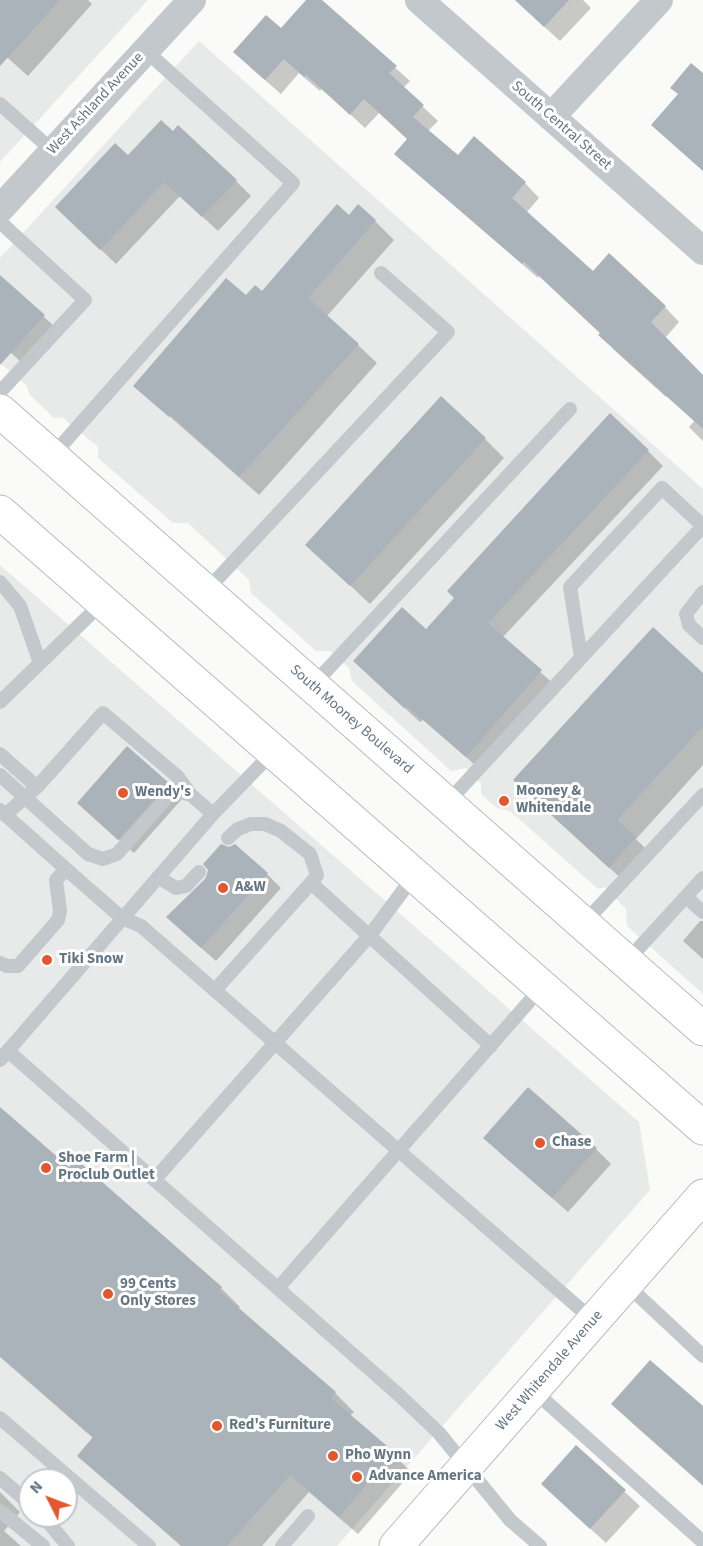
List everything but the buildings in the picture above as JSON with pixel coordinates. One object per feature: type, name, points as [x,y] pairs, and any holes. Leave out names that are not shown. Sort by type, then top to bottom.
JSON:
[{"type":"main road","name":"South Mooney Boulevard","points":[[0,411],[703,1029]]},
{"type":"main road","points":[[0,512],[703,1128]]},
{"type":"main road","name":"West Whitendale Avenue","points":[[396,1546],[703,1196]]},
{"type":"street","name":"West Ashland Avenue","points":[[0,209],[192,0]]},
{"type":"street","name":"South Central Street","points":[[419,0],[703,251]]},
{"type":"street","points":[[551,117],[659,0]]},
{"type":"lane","points":[[52,456],[292,183],[146,51]]},
{"type":"lane","points":[[0,104],[52,151]]},
{"type":"lane","points":[[0,222],[85,300],[0,392]]},
{"type":"lane","points":[[206,591],[448,332],[381,273]]},
{"type":"lane","points":[[312,686],[570,409]]},
{"type":"lane","points":[[446,804],[703,526],[662,488],[570,587],[581,657]]},
{"type":"lane","points":[[0,582],[20,606],[40,663]]},
{"type":"lane","points":[[703,592],[686,614],[689,625],[703,638]]},
{"type":"lane","points":[[0,702],[103,602]]},
{"type":"lane","points":[[213,814],[191,795],[178,777],[103,713],[37,787],[3,813],[122,918],[141,926],[594,1321]]},
{"type":"lane","points":[[273,753],[213,814],[4,1055],[155,1179],[279,1287],[439,1433],[465,1468],[510,1520],[540,1546]]},
{"type":"lane","points":[[0,754],[37,787]]},
{"type":"lane","points":[[0,775],[88,854],[103,859],[117,854],[168,796],[178,791],[191,795]]},
{"type":"lane","points":[[583,924],[703,795]]},
{"type":"lane","points":[[215,990],[317,875],[310,854],[281,831],[265,824],[251,824],[238,829],[228,838]]},
{"type":"lane","points":[[0,963],[7,966],[18,966],[58,920],[60,911],[56,880],[66,869]]},
{"type":"lane","points":[[158,877],[176,888],[186,886],[199,872]]},
{"type":"lane","points":[[155,1179],[370,935],[414,876]]},
{"type":"lane","points":[[626,962],[703,878]]},
{"type":"lane","points":[[311,883],[491,1046]]},
{"type":"lane","points":[[686,897],[703,912]]},
{"type":"lane","points":[[279,1287],[541,988]]},
{"type":"lane","points":[[626,1284],[703,1356]]},
{"type":"lane","points":[[533,1390],[703,1542]]},
{"type":"lane","points":[[0,1418],[149,1546]]},
{"type":"lane","points":[[0,1478],[18,1494]]},
{"type":"lane","points":[[0,1511],[43,1546]]},
{"type":"lane","points":[[282,1546],[308,1516]]},
{"type":"lane","points":[[53,1528],[68,1546]]},
{"type":"shaded area","points":[[0,0],[148,0],[0,162]]},
{"type":"shaded area","points":[[199,41],[703,489],[703,994],[627,926],[626,909],[605,887],[598,889],[510,811],[497,808],[481,794],[481,784],[466,768],[451,771],[352,681],[349,668],[330,651],[316,651],[251,593],[249,580],[188,523],[173,523],[98,458],[98,447],[62,417],[54,418],[29,394],[27,386],[0,363],[0,258]]},
{"type":"shaded area","points":[[0,565],[639,1122],[650,1190],[337,1546],[0,1546]]},
{"type":"place","name":"Wendy's","points":[[123,793]]},
{"type":"place","name":"Mooney & Whitendale","points":[[504,801]]},
{"type":"place","name":"A&W","points":[[223,888]]},
{"type":"place","name":"Tiki Snow","points":[[47,960]]},
{"type":"place","name":"Chase","points":[[540,1143]]},
{"type":"place","name":"Shoe Farm | Proclub Outlet","points":[[46,1168]]},
{"type":"place","name":"99 Cents Only Stores","points":[[108,1294]]},
{"type":"place","name":"Red's Furniture","points":[[217,1426]]},
{"type":"place","name":"Pho Wynn","points":[[333,1456]]},
{"type":"place","name":"Advance America","points":[[357,1477]]}]
